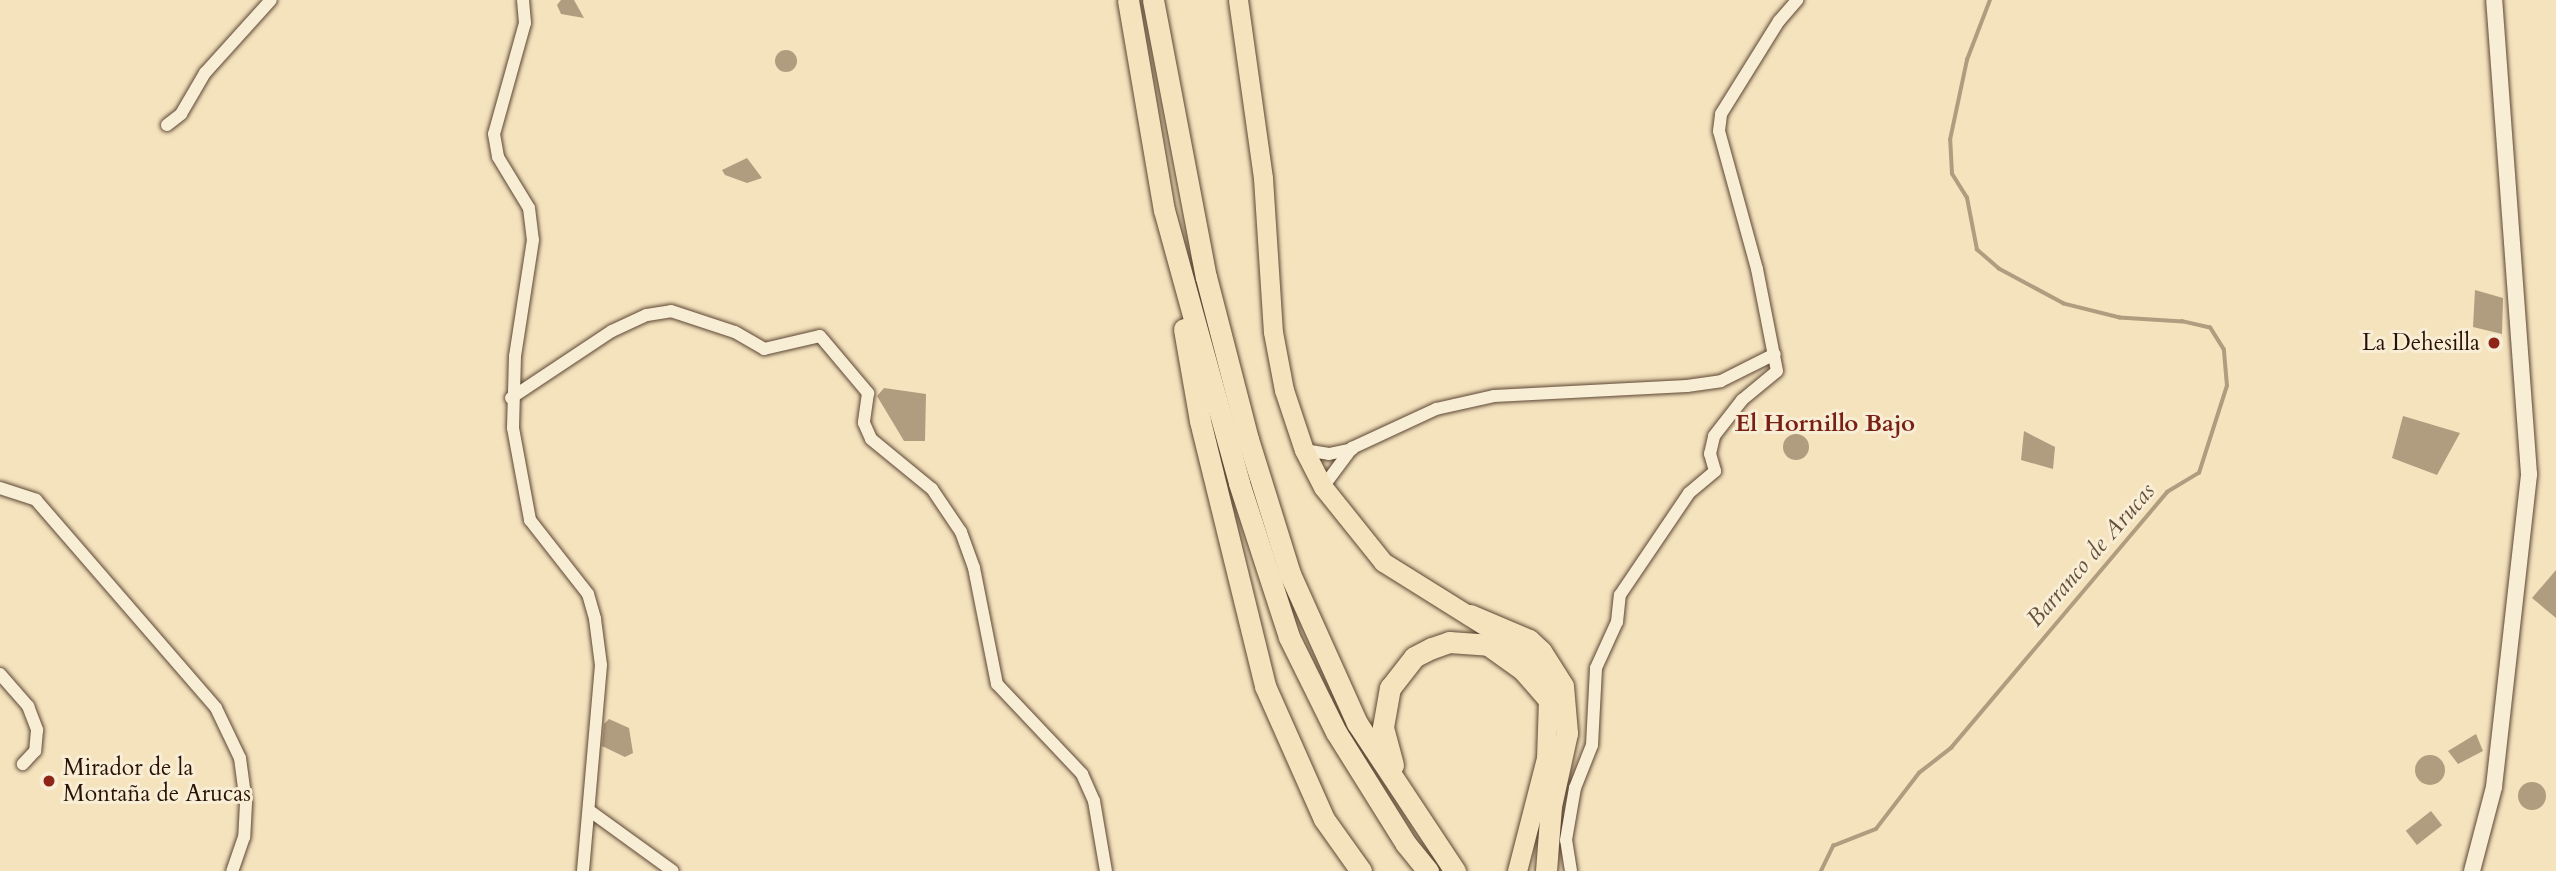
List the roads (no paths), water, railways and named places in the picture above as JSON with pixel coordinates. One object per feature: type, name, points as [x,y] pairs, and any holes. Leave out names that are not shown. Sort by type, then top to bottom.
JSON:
[{"type":"highway","points":[[1128,0],[1200,421],[1265,686],[1324,819],[1362,871]]},
{"type":"highway","points":[[1153,0],[1206,277],[1263,488],[1290,574],[1357,723],[1455,871]]},
{"type":"highway","points":[[1164,210],[1239,483],[1289,637],[1336,732],[1406,844],[1428,871]]},
{"type":"highway","points":[[1470,615],[1529,640],[1541,651],[1563,686],[1567,733],[1549,818],[1546,871]]},
{"type":"highway","points":[[1406,799],[1383,727],[1390,688],[1414,657],[1449,642],[1488,645],[1523,670],[1548,699]]},
{"type":"main road","points":[[1238,0],[1263,178],[1273,332],[1284,390],[1304,450],[1323,487],[1383,562],[1508,640],[1533,664],[1548,699],[1546,758],[1517,871]]},
{"type":"street","points":[[167,125],[181,114],[205,73],[271,0]]},
{"type":"street","points":[[523,0],[526,23],[494,134],[498,157],[529,208],[533,240],[511,398],[530,520],[588,593],[595,619],[601,665],[583,871]]},
{"type":"street","points":[[1571,871],[1566,840],[1575,788],[1592,745],[1596,668],[1617,622],[1620,596],[1689,494],[1715,471],[1710,454],[1714,436],[1742,400],[1777,371],[1757,269],[1719,131],[1721,114],[1779,21],[1797,0]]},
{"type":"street","points":[[2472,871],[2494,787],[2529,474],[2494,0]]},
{"type":"street","points":[[511,398],[612,331],[647,315],[671,311],[735,332],[764,349],[820,336],[867,393],[864,423],[872,439],[932,489],[961,532],[974,568],[997,684],[1082,774],[1094,801],[1107,853],[1106,871]]},
{"type":"street","points":[[1304,450],[1329,454],[1352,449],[1382,430],[1436,409],[1494,396],[1687,386],[1721,381],[1775,354]]},
{"type":"street","points":[[1323,487],[1352,449]]},
{"type":"street","points":[[0,488],[36,500],[216,708],[240,758],[246,803],[244,837],[232,871]]},
{"type":"street","points":[[0,674],[28,706],[37,730],[34,751],[23,764]]},
{"type":"street","points":[[590,811],[674,871]]},
{"type":"waterway","name":"Barranco de Arucas","points":[[1821,871],[1833,846],[1876,829],[1919,773],[1951,748],[2167,492],[2199,473],[2227,386],[2224,350],[2210,328],[2183,322],[2120,318],[2064,304],[1999,269],[1977,250],[1967,198],[1952,174],[1950,140],[1967,60],[1990,0]]},
{"type":"place","name":"La Dehesilla","points":[[2494,343]]},
{"type":"place","name":"Mirador de la Montaña de Arucas","points":[[49,781]]},
{"type":"district","name":"El Hornillo Bajo","points":[[1825,424]]}]
